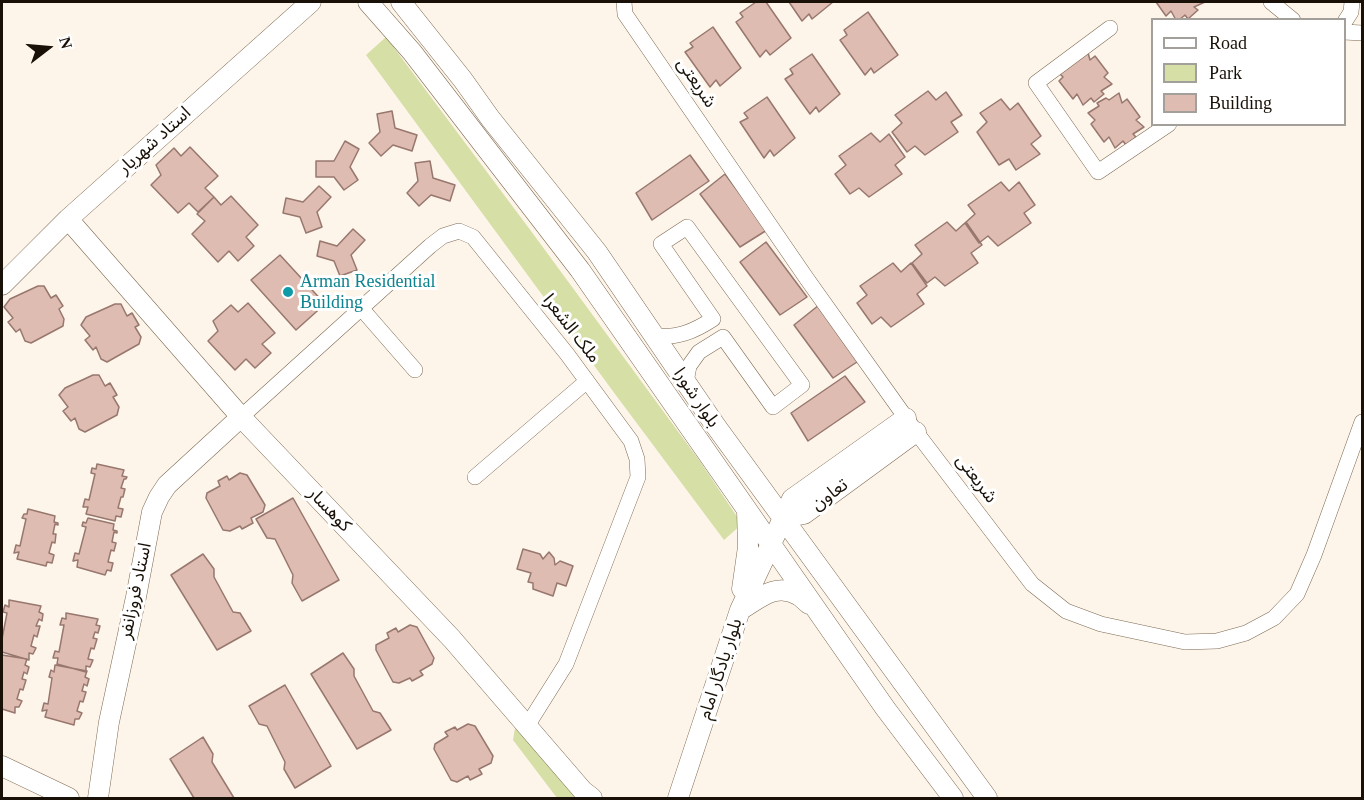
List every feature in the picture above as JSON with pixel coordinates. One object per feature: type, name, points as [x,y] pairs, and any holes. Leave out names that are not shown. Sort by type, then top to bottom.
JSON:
[{"type":"main road","name":"استاد شهریار","points":[[2,285],[68,219],[311,2]]},
{"type":"main road","name":"بلوار شورا","points":[[368,2],[412,52],[580,270],[885,708],[953,798]]},
{"type":"main road","name":"بلوار شورا","points":[[401,2],[597,252],[721,434],[987,798]]},
{"type":"main road","name":"کوهسار","points":[[68,219],[241,417],[452,639],[592,798]]},
{"type":"main road","name":"استاد فروزانفر","points":[[98,798],[109,722],[152,512],[167,485],[241,417]]},
{"type":"main road","name":"تعاون","points":[[783,518],[804,514],[911,425]]},
{"type":"main road","points":[[740,610],[748,547],[747,510]]},
{"type":"main road","name":"بلوار یادگار امام","points":[[678,798],[740,610],[783,518]]},
{"type":"main road","points":[[740,610],[772,590],[782,590],[797,594],[818,613]]},
{"type":"main road","points":[[2,766],[69,798]]},
{"type":"street","name":"شریعتی","points":[[624,2],[625,14],[911,425],[1032,584],[1066,611],[1101,624],[1185,642],[1217,641],[1246,633],[1274,618],[1297,594],[1314,555],[1362,422]]},
{"type":"street","points":[[1271,2],[1291,18]]},
{"type":"street","points":[[1289,2],[1292,18]]},
{"type":"street","points":[[1346,20],[1351,12],[1352,2]]},
{"type":"street","points":[[1110,28],[1036,83],[1098,172],[1166,126]]},
{"type":"street","points":[[1346,32],[1362,33]]},
{"type":"street","points":[[687,227],[802,386],[773,407],[723,337],[661,244],[687,227]]},
{"type":"street","name":"ملک الشعرا","points":[[241,417],[430,246],[443,236],[459,231],[473,237],[587,381],[631,441],[637,459],[638,477],[566,664],[527,726]]},
{"type":"street","points":[[361,308],[415,370]]},
{"type":"street","points":[[654,336],[667,337],[695,331],[713,319]]},
{"type":"street","points":[[686,382],[689,366],[699,352],[723,337]]},
{"type":"street","points":[[475,477],[587,381]]},
{"type":"green space","points":[[386,37],[699,460],[742,524],[724,540],[366,55]]},
{"type":"green space","points":[[515,728],[583,798],[557,798],[513,740]]},
{"type":"building","points":[[756,2],[766,2],[791,38],[770,55],[766,50],[760,57],[736,22],[743,17],[740,13]]},
{"type":"building","points":[[789,2],[833,2],[812,19],[809,14],[802,21]]},
{"type":"building","points":[[1156,2],[1205,2],[1194,7],[1198,10],[1189,18],[1185,15],[1181,18],[1175,18],[1171,11],[1166,16]]},
{"type":"building","points":[[868,12],[898,55],[874,73],[871,68],[865,75],[840,40],[847,35],[844,30]]},
{"type":"building","points":[[713,27],[741,68],[720,86],[716,80],[710,87],[685,52],[693,47],[690,43]]},
{"type":"building","points":[[1087,49],[1090,60],[1095,56],[1108,73],[1104,77],[1112,84],[1101,91],[1104,94],[1094,102],[1091,98],[1083,105],[1077,94],[1073,99],[1059,81],[1063,77],[1056,70]]},
{"type":"building","points":[[812,54],[840,94],[819,112],[816,107],[810,114],[785,79],[793,74],[790,69]]},
{"type":"building","points":[[928,91],[936,100],[946,92],[962,115],[951,122],[958,132],[925,155],[915,146],[907,152],[892,132],[902,123],[895,115]]},
{"type":"building","points":[[1119,93],[1122,103],[1127,99],[1140,117],[1136,120],[1144,127],[1133,134],[1136,137],[1126,145],[1123,141],[1115,148],[1109,137],[1104,142],[1091,124],[1095,120],[1088,113],[1099,106],[1097,103],[1106,98],[1109,100]]},
{"type":"building","points":[[767,97],[795,138],[774,156],[770,150],[764,158],[740,122],[748,118],[744,113]]},
{"type":"building","points":[[1001,99],[1010,110],[1018,103],[1041,136],[1031,144],[1040,154],[1016,170],[1009,159],[999,165],[977,132],[987,122],[980,113]]},
{"type":"building","points":[[392,111],[395,128],[417,135],[412,151],[393,145],[381,156],[369,143],[380,132],[377,114]]},
{"type":"building","points":[[871,133],[880,142],[889,134],[905,157],[895,165],[902,174],[869,197],[859,188],[850,194],[835,174],[846,165],[839,156]]},
{"type":"building","points":[[345,141],[359,149],[350,167],[358,180],[344,190],[334,177],[316,177],[316,161],[334,161]]},
{"type":"building","points":[[190,147],[218,176],[205,188],[214,197],[198,212],[189,203],[178,213],[151,185],[161,175],[156,165],[174,148],[181,156]]},
{"type":"building","points":[[690,155],[709,181],[652,220],[636,193]]},
{"type":"building","points":[[430,161],[433,178],[455,185],[450,201],[431,195],[419,206],[407,193],[418,181],[415,163]]},
{"type":"building","points":[[725,174],[767,230],[740,247],[700,194]]},
{"type":"building","points":[[1001,182],[1009,191],[1019,182],[1035,205],[1024,213],[1031,223],[998,246],[988,236],[979,243],[965,223],[975,214],[968,205]]},
{"type":"building","points":[[319,186],[331,197],[317,212],[322,227],[306,233],[300,217],[283,213],[286,198],[303,202]]},
{"type":"building","points":[[231,196],[258,225],[246,237],[254,246],[238,261],[229,251],[218,262],[192,234],[205,221],[197,214],[214,197],[221,205]]},
{"type":"building","points":[[947,222],[956,231],[966,222],[982,245],[971,253],[978,263],[945,286],[935,277],[927,283],[912,263],[922,254],[915,245]]},
{"type":"building","points":[[353,229],[365,240],[351,255],[357,270],[340,276],[334,261],[317,256],[320,241],[337,246]]},
{"type":"building","points":[[766,242],[807,297],[780,315],[740,262]]},
{"type":"building","name":"Arman Residential Building","points":[[280,255],[325,304],[296,330],[251,280]]},
{"type":"building","points":[[893,263],[901,272],[911,263],[927,286],[917,294],[924,304],[891,327],[881,317],[872,324],[857,303],[867,295],[860,286]]},
{"type":"building","points":[[38,286],[44,286],[51,298],[56,295],[63,306],[59,309],[64,319],[63,326],[31,343],[25,341],[20,329],[16,332],[8,322],[13,318],[4,307],[10,299]]},
{"type":"building","points":[[248,303],[275,333],[262,344],[271,353],[255,368],[246,359],[235,370],[208,341],[218,331],[213,321],[231,305],[238,312]]},
{"type":"building","points":[[115,304],[121,304],[127,316],[132,313],[139,325],[135,327],[141,337],[139,344],[107,362],[101,359],[96,347],[93,350],[85,340],[90,336],[81,325],[86,317]]},
{"type":"building","points":[[819,305],[860,360],[833,378],[794,325]]},
{"type":"building","points":[[93,375],[99,375],[105,386],[110,383],[117,395],[113,397],[119,407],[117,415],[85,432],[79,429],[75,418],[71,421],[63,411],[68,407],[59,395],[65,388]]},
{"type":"building","points":[[845,376],[865,402],[808,441],[791,413]]},
{"type":"building","points":[[97,464],[124,470],[122,476],[127,477],[121,488],[125,489],[118,508],[123,509],[121,517],[116,516],[115,521],[86,514],[88,507],[83,507],[85,499],[89,500],[95,474],[91,473],[92,468],[96,469]]},
{"type":"building","points":[[240,473],[247,475],[265,505],[263,512],[251,518],[253,523],[242,529],[240,526],[230,531],[223,530],[206,498],[207,493],[220,486],[218,481],[227,476],[229,480]]},
{"type":"building","points":[[293,498],[339,580],[302,601],[292,583],[293,575],[275,539],[267,538],[256,519]]},
{"type":"building","points":[[28,509],[55,516],[54,522],[58,523],[58,525],[55,524],[53,534],[56,534],[55,543],[52,542],[49,553],[54,555],[52,563],[47,562],[46,566],[17,559],[19,552],[14,553],[16,545],[20,546],[26,519],[22,518],[24,514],[27,514]]},
{"type":"building","points":[[88,518],[114,524],[113,530],[117,531],[117,533],[114,532],[112,542],[116,543],[114,551],[111,550],[108,562],[113,563],[111,571],[107,570],[105,575],[77,567],[78,560],[73,561],[75,553],[79,554],[86,527],[82,526],[83,522],[86,523]]},
{"type":"building","points":[[523,549],[540,554],[543,559],[549,552],[554,558],[555,565],[560,561],[573,566],[566,586],[557,583],[553,596],[533,589],[533,583],[528,582],[531,573],[517,569]]},
{"type":"building","points":[[203,554],[214,569],[214,577],[233,612],[240,613],[251,631],[217,650],[171,575]]},
{"type":"building","points":[[9,600],[41,606],[39,612],[43,614],[42,621],[39,619],[36,626],[40,626],[37,637],[34,635],[31,646],[36,648],[33,654],[29,653],[29,660],[2,652],[7,613],[3,612],[5,605],[9,607]]},
{"type":"building","points":[[66,613],[98,619],[96,625],[100,626],[93,638],[97,639],[88,659],[93,660],[90,667],[86,666],[86,672],[57,664],[58,658],[53,658],[55,651],[59,652],[64,625],[60,625],[62,618],[66,619]]},
{"type":"building","points":[[410,625],[417,627],[434,658],[432,664],[420,671],[423,675],[412,681],[410,678],[399,683],[393,682],[376,650],[376,645],[389,638],[387,633],[396,628],[398,632]]},
{"type":"building","points":[[343,653],[354,669],[354,676],[373,711],[380,713],[391,730],[357,749],[311,674]]},
{"type":"building","points":[[2,655],[27,659],[25,665],[29,667],[27,674],[24,672],[22,679],[26,680],[17,699],[22,701],[19,707],[15,707],[15,713],[2,709]]},
{"type":"building","points":[[55,665],[87,671],[85,677],[89,679],[82,691],[86,692],[77,711],[82,713],[79,719],[75,719],[74,725],[45,717],[47,710],[42,711],[44,703],[48,704],[52,678],[49,677],[51,670],[54,672]]},
{"type":"building","points":[[285,685],[331,766],[295,788],[284,769],[285,762],[267,726],[259,724],[249,706]]},
{"type":"building","points":[[468,724],[475,726],[493,756],[491,763],[479,769],[482,774],[470,780],[468,776],[457,782],[451,780],[434,749],[435,744],[448,736],[445,732],[455,727],[457,730]]},
{"type":"building","points":[[203,737],[213,754],[212,762],[234,798],[194,798],[170,759]]},
{"type":"place","name":"Arman Residential Building","points":[[288,292]]}]
